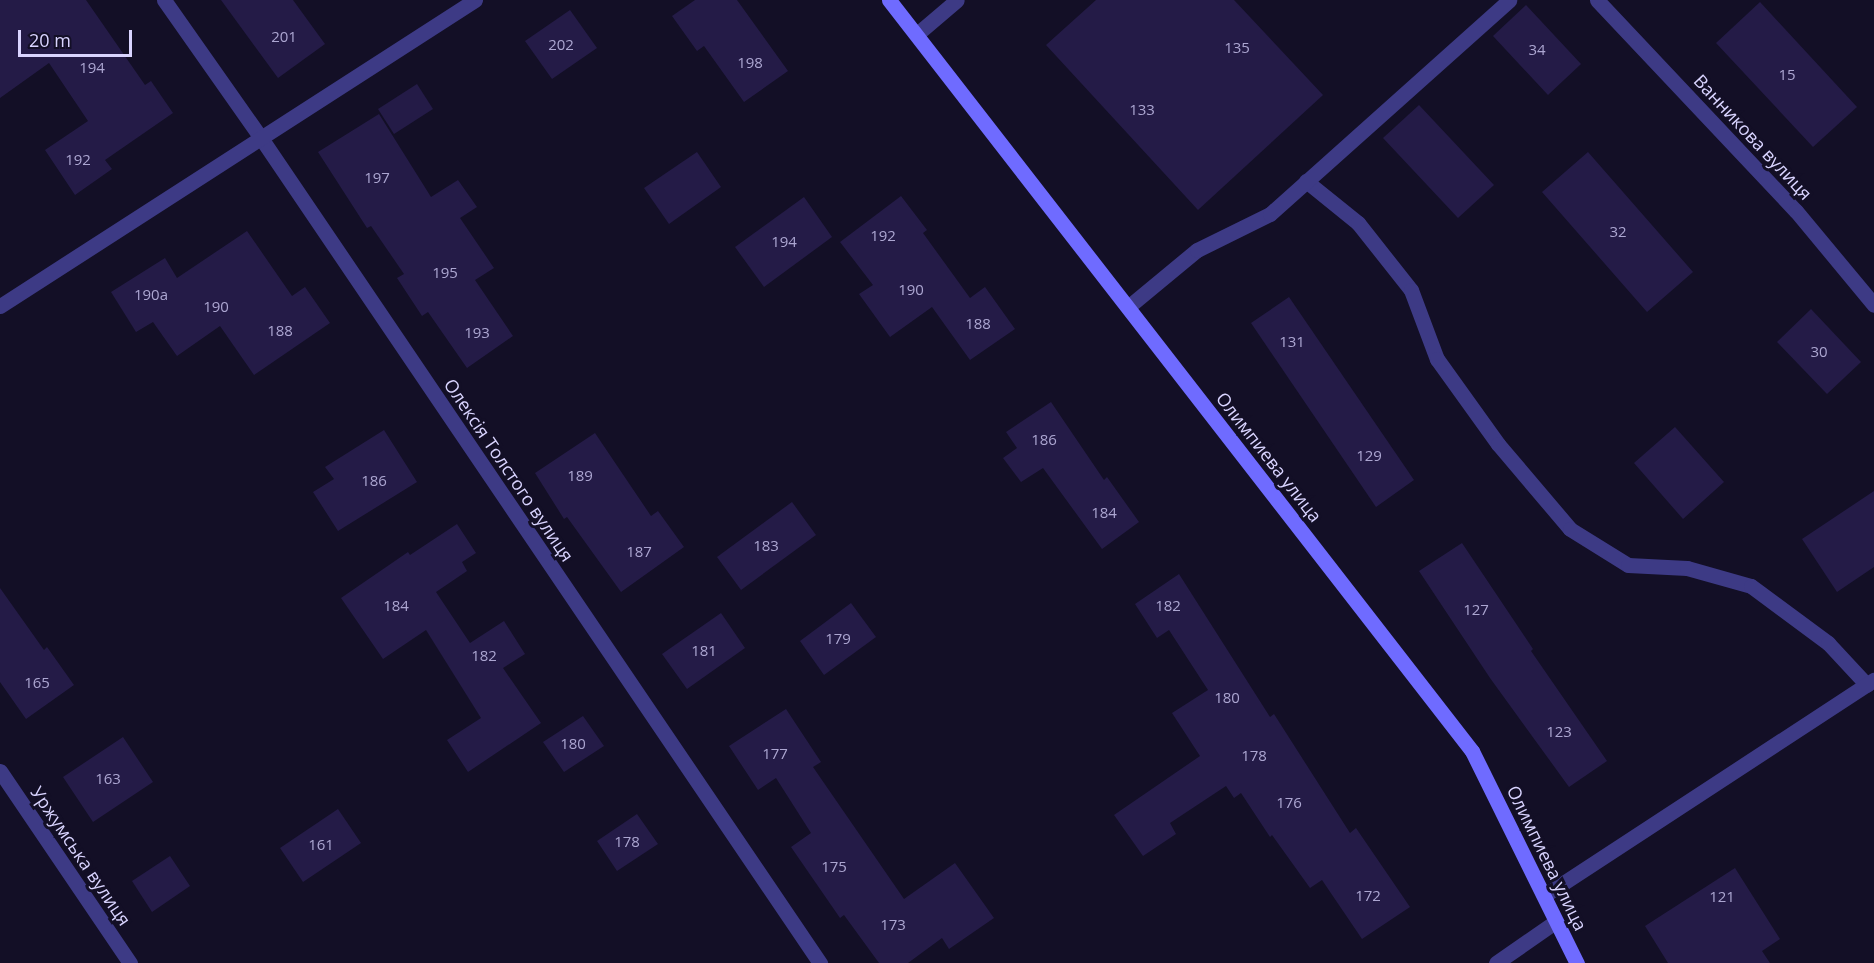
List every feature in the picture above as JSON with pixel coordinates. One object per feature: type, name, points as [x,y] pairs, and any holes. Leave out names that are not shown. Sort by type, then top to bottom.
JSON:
[{"type":"main road","name":"Олимпиева улица","points":[[889,0],[1472,751],[1577,963]]},
{"type":"street","name":"Олексія Толстого вулиця","points":[[164,0],[261,138],[820,963]]},
{"type":"street","points":[[0,306],[475,0]]},
{"type":"street","points":[[917,34],[957,0]]},
{"type":"street","points":[[1128,307],[1197,250],[1270,214],[1509,0]]},
{"type":"street","name":"Ванникова вулиця","points":[[1597,0],[1796,211],[1874,305]]},
{"type":"street","points":[[1305,181],[1358,223],[1411,290],[1437,359],[1498,444],[1570,529],[1628,565],[1687,568],[1751,586],[1828,644],[1870,682],[1545,895]]},
{"type":"street","name":"Уржумська вулиця","points":[[0,771],[130,963]]},
{"type":"street","points":[[1496,963],[1555,922]]},
{"type":"building","points":[[0,0],[86,0],[145,85],[151,81],[173,113],[105,160],[112,169],[75,195],[45,150],[88,121],[49,63],[0,98]]},
{"type":"building","points":[[221,0],[293,0],[325,44],[278,78]]},
{"type":"building","points":[[695,0],[737,0],[788,71],[744,102],[704,46],[697,51],[672,16]]},
{"type":"building","points":[[1096,0],[1234,0],[1323,95],[1198,210],[1046,45]]},
{"type":"building","points":[[1760,2],[1857,107],[1813,147],[1716,43]]},
{"type":"building","points":[[1526,5],[1581,64],[1548,95],[1493,36]]},
{"type":"building","points":[[570,10],[597,48],[552,79],[525,41]]},
{"type":"building","points":[[417,84],[433,109],[394,134],[378,109]]},
{"type":"building","points":[[1419,105],[1494,185],[1458,218],[1383,138]]},
{"type":"building","points":[[379,114],[431,197],[458,180],[477,207],[460,218],[494,268],[475,280],[513,336],[467,368],[428,312],[422,316],[397,278],[404,274],[371,226],[367,228],[318,152]]},
{"type":"building","points":[[697,152],[721,187],[669,224],[644,188]]},
{"type":"building","points":[[1588,152],[1693,272],[1647,312],[1542,192]]},
{"type":"building","points":[[901,196],[927,230],[923,233],[970,298],[985,287],[1015,329],[970,360],[932,307],[890,337],[859,294],[873,285],[840,242]]},
{"type":"building","points":[[804,197],[832,237],[764,287],[735,247]]},
{"type":"building","points":[[247,231],[292,296],[305,287],[330,323],[254,375],[220,326],[177,356],[153,322],[136,332],[111,292],[165,258],[177,278]]},
{"type":"building","points":[[1289,297],[1414,480],[1376,507],[1251,323]]},
{"type":"building","points":[[1811,309],[1861,362],[1827,394],[1777,342]]},
{"type":"building","points":[[1051,402],[1104,480],[1107,477],[1139,522],[1102,549],[1043,468],[1021,482],[1003,458],[1017,448],[1006,432]]},
{"type":"building","points":[[1675,427],[1724,482],[1683,519],[1634,463]]},
{"type":"building","points":[[384,430],[417,482],[338,531],[313,492],[334,479],[325,467]]},
{"type":"building","points":[[595,433],[651,516],[658,511],[684,547],[621,592],[567,517],[564,519],[535,473]]},
{"type":"building","points":[[1874,491],[1874,567],[1837,592],[1802,539]]},
{"type":"building","points":[[792,502],[816,535],[741,590],[717,557]]},
{"type":"building","points":[[457,524],[476,553],[462,562],[467,571],[436,592],[470,643],[504,621],[525,654],[503,668],[541,723],[468,772],[447,740],[481,718],[426,630],[383,659],[341,598],[408,552],[410,555]]},
{"type":"building","points":[[1462,543],[1533,649],[1531,651],[1607,761],[1569,787],[1490,678],[1419,571]]},
{"type":"building","points":[[1179,574],[1270,717],[1274,714],[1350,833],[1356,828],[1410,907],[1362,939],[1322,880],[1310,888],[1272,835],[1270,837],[1241,793],[1234,798],[1226,786],[1170,823],[1176,834],[1143,856],[1114,815],[1200,756],[1172,713],[1208,690],[1169,630],[1157,638],[1135,604]]},
{"type":"building","points":[[0,588],[44,650],[47,647],[74,685],[26,719],[0,682]]},
{"type":"building","points":[[851,603],[876,637],[824,675],[800,641]]},
{"type":"building","points":[[721,613],[745,648],[687,689],[662,654]]},
{"type":"building","points":[[786,709],[821,762],[813,767],[904,899],[955,863],[994,918],[949,949],[942,938],[908,963],[879,963],[844,915],[840,918],[791,847],[811,833],[776,778],[758,790],[729,746]]},
{"type":"building","points":[[583,716],[604,746],[564,772],[543,742]]},
{"type":"building","points":[[123,737],[153,782],[93,822],[63,777]]},
{"type":"building","points":[[338,809],[361,843],[303,882],[280,848]]},
{"type":"building","points":[[637,814],[658,844],[617,871],[597,841]]},
{"type":"building","points":[[170,856],[190,886],[152,912],[132,881]]},
{"type":"building","points":[[1735,868],[1780,939],[1762,951],[1770,963],[1668,963],[1645,926]]}]
